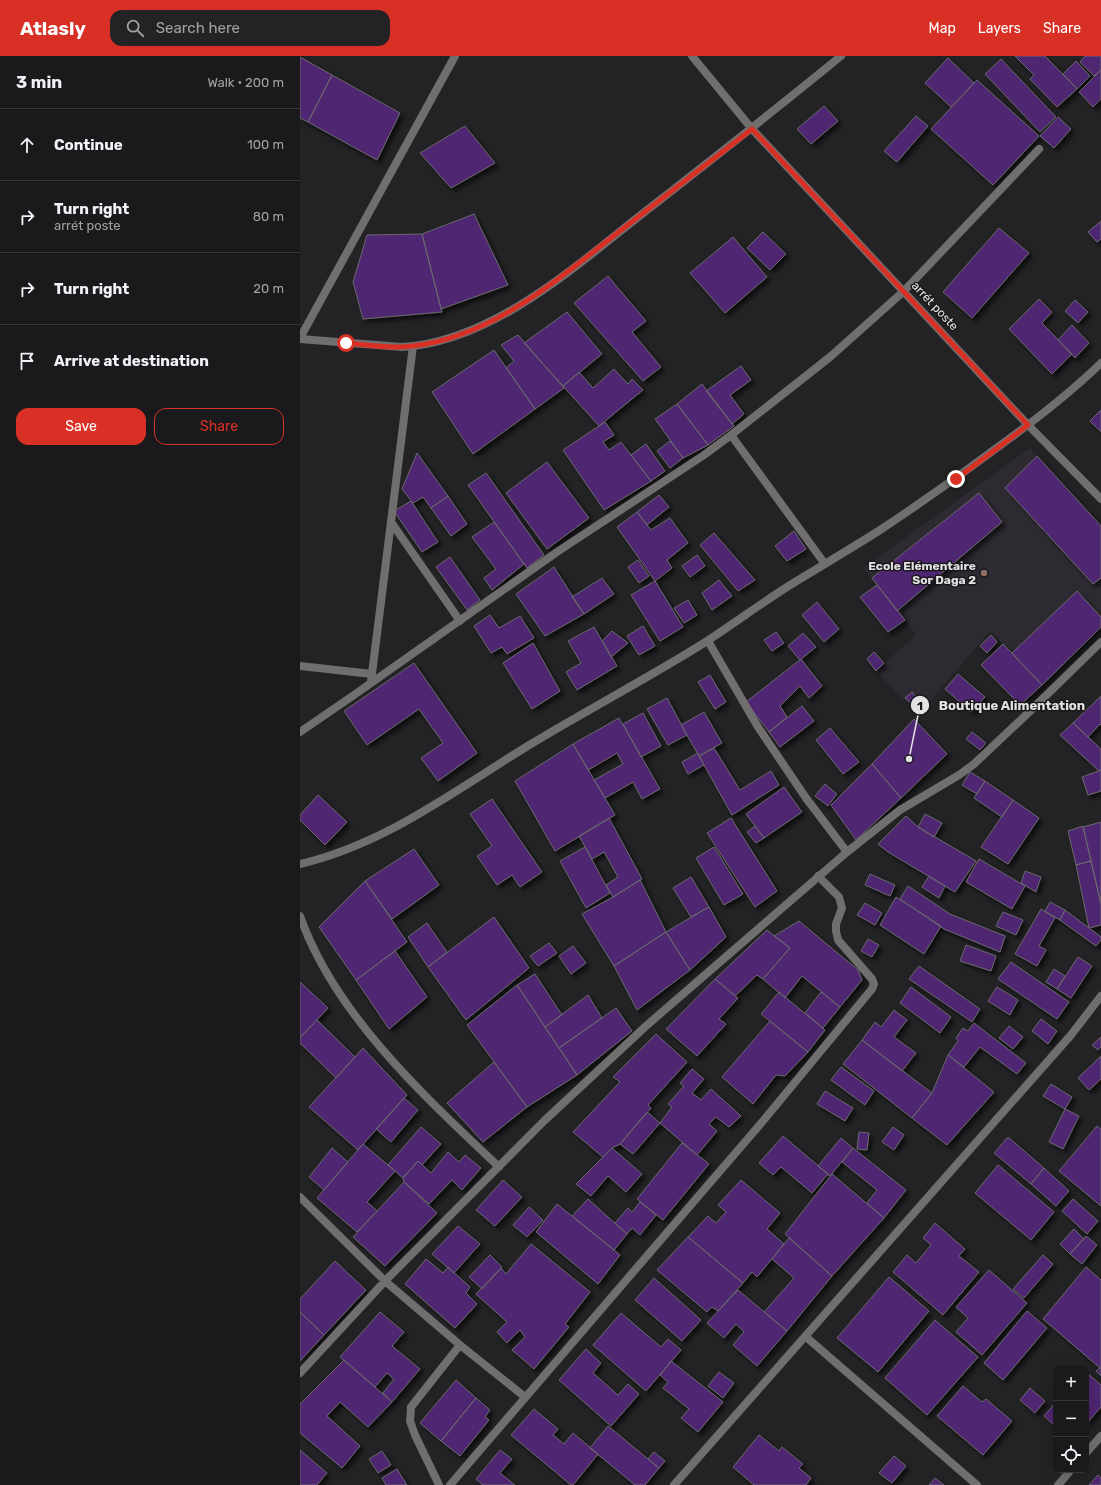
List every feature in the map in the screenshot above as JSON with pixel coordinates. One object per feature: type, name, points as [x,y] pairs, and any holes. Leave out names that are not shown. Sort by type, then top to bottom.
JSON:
[{"type":"street","points":[[455,56],[300,339],[402,347],[413,346],[450,338],[502,316],[548,287],[752,129],[841,56]]},
{"type":"street","name":"arrét poste","points":[[692,56],[752,129],[1028,425],[1101,499]]},
{"type":"street","points":[[300,732],[372,678],[460,621],[557,552],[731,436],[830,357],[904,291],[1039,149]]},
{"type":"street","points":[[372,678],[413,346]]},
{"type":"street","points":[[300,864],[324,858],[362,844],[409,820],[532,743],[708,641],[786,588],[877,532],[956,479],[1028,425],[1101,363]]},
{"type":"street","points":[[731,436],[825,564]]},
{"type":"street","points":[[391,522],[460,621]]},
{"type":"street","points":[[708,641],[758,727],[806,798],[847,852]]},
{"type":"street","points":[[300,1373],[385,1281],[544,1121],[646,1026],[847,852],[900,810],[959,775],[974,764],[1101,642]]},
{"type":"street","points":[[300,666],[372,678]]},
{"type":"street","points":[[450,1485],[763,1121],[872,989],[874,984],[872,978],[838,940],[836,924],[842,908],[840,898],[818,876]]},
{"type":"street","points":[[300,916],[302,930],[332,982],[354,1015],[410,1080],[446,1117],[499,1167]]},
{"type":"street","points":[[674,1485],[1071,1035],[1101,996]]},
{"type":"street","points":[[300,1197],[385,1281],[460,1345],[525,1397]]},
{"type":"street","points":[[805,1336],[977,1485]]},
{"type":"street","points":[[439,1485],[415,1435],[410,1421],[411,1407],[460,1345]]},
{"type":"street","points":[[1089,1450],[1101,1436]]},
{"type":"street","points":[[1058,1485],[1068,1473]]},
{"type":"shaded area","name":"Ecole Elémentaire Sor Daga 2","points":[[1030,448],[1101,526],[1101,627],[1042,685],[990,631],[925,707],[912,692],[903,700],[876,671],[916,635],[863,568]]},
{"type":"building","points":[[1015,56],[1045,56],[1077,89],[1057,107],[1030,79],[1034,75]]},
{"type":"building","points":[[1085,56],[1101,56],[1101,70],[1094,76],[1080,62]]},
{"type":"building","points":[[300,57],[332,75],[308,122],[300,118]]},
{"type":"building","points":[[948,58],[974,83],[951,107],[925,83]]},
{"type":"building","points":[[1001,59],[1056,117],[1040,132],[985,74]]},
{"type":"building","points":[[1076,61],[1090,76],[1077,89],[1063,74]]},
{"type":"building","points":[[1101,70],[1101,99],[1093,107],[1079,92]]},
{"type":"building","points":[[332,75],[400,113],[377,160],[308,122]]},
{"type":"building","points":[[977,80],[1039,136],[993,185],[931,129]]},
{"type":"building","points":[[824,106],[838,121],[811,144],[797,129]]},
{"type":"building","points":[[916,116],[928,126],[897,162],[884,151]]},
{"type":"building","points":[[1058,117],[1071,129],[1054,148],[1040,136]]},
{"type":"building","points":[[465,126],[495,163],[451,188],[420,153]]},
{"type":"building","points":[[474,214],[508,285],[441,309],[422,234]]},
{"type":"building","points":[[1101,221],[1101,239],[1097,242],[1088,232]]},
{"type":"building","points":[[999,228],[1029,253],[972,318],[943,292]]},
{"type":"building","points":[[763,232],[786,254],[770,270],[747,248]]},
{"type":"building","points":[[422,234],[442,312],[363,319],[353,282],[367,235]]},
{"type":"building","points":[[733,237],[767,277],[725,313],[690,273]]},
{"type":"building","points":[[608,276],[646,321],[632,332],[661,367],[643,381],[574,303]]},
{"type":"building","points":[[1039,299],[1052,312],[1042,323],[1072,354],[1052,374],[1009,329]]},
{"type":"building","points":[[1075,300],[1088,312],[1078,323],[1065,311]]},
{"type":"building","points":[[567,312],[602,354],[563,386],[524,343]]},
{"type":"building","points":[[1072,325],[1089,343],[1075,358],[1058,340]]},
{"type":"building","points":[[518,335],[564,388],[535,409],[506,368],[514,361],[501,345]]},
{"type":"building","points":[[494,350],[535,409],[473,454],[432,392]]},
{"type":"building","points":[[741,366],[751,380],[730,395],[744,414],[732,424],[706,391]]},
{"type":"building","points":[[614,369],[628,384],[632,379],[643,390],[599,426],[563,386],[579,372],[593,388]]},
{"type":"building","points":[[702,384],[734,426],[708,445],[677,404]]},
{"type":"building","points":[[677,404],[708,445],[683,458],[655,419]]},
{"type":"building","points":[[1101,410],[1101,432],[1090,421]]},
{"type":"building","points":[[605,422],[614,435],[603,442],[609,450],[621,442],[651,481],[604,510],[563,450]]},
{"type":"building","points":[[670,441],[683,458],[670,468],[657,451]]},
{"type":"building","points":[[646,444],[665,471],[651,481],[631,455]]},
{"type":"building","points":[[417,453],[448,496],[431,508],[423,497],[413,503],[402,489]]},
{"type":"building","points":[[1037,456],[1101,526],[1101,578],[1093,584],[1005,488]]},
{"type":"building","points":[[547,462],[589,518],[547,549],[506,493]]},
{"type":"building","points":[[486,473],[544,555],[527,568],[468,485]]},
{"type":"building","points":[[979,493],[1002,522],[897,611],[872,578]]},
{"type":"building","points":[[659,495],[669,507],[647,525],[637,512]]},
{"type":"building","points":[[448,496],[467,524],[451,536],[431,508]]},
{"type":"building","points":[[411,501],[438,542],[422,552],[394,511]]},
{"type":"building","points":[[637,512],[651,530],[670,518],[688,543],[667,560],[672,568],[655,581],[617,527]]},
{"type":"building","points":[[494,522],[524,564],[492,590],[484,578],[496,569],[472,537]]},
{"type":"building","points":[[794,531],[806,549],[787,561],[775,546]]},
{"type":"building","points":[[714,533],[755,580],[738,591],[700,545]]},
{"type":"building","points":[[697,555],[705,566],[690,577],[682,566]]},
{"type":"building","points":[[450,557],[480,600],[467,610],[436,567]]},
{"type":"building","points":[[638,560],[649,576],[639,583],[628,567]]},
{"type":"building","points":[[554,567],[584,614],[545,636],[516,594]]},
{"type":"building","points":[[602,578],[614,594],[584,614],[572,597]]},
{"type":"building","points":[[719,580],[732,596],[712,610],[702,593]]},
{"type":"building","points":[[655,581],[683,627],[660,641],[631,595]]},
{"type":"building","points":[[877,585],[905,620],[888,632],[860,597]]},
{"type":"building","points":[[1077,591],[1101,617],[1101,627],[1042,685],[1012,653]]},
{"type":"building","points":[[688,600],[697,615],[684,623],[674,608]]},
{"type":"building","points":[[817,602],[839,629],[824,642],[802,615]]},
{"type":"building","points":[[490,615],[499,628],[520,616],[534,638],[507,654],[502,647],[491,653],[474,626]]},
{"type":"building","points":[[643,626],[655,646],[639,655],[627,636]]},
{"type":"building","points":[[594,627],[617,666],[577,690],[566,672],[581,663],[568,641]]},
{"type":"building","points":[[612,631],[628,643],[611,657],[602,641]]},
{"type":"building","points":[[776,632],[784,643],[772,651],[764,640]]},
{"type":"building","points":[[803,633],[816,647],[800,660],[788,646]]},
{"type":"building","points":[[991,635],[997,642],[987,653],[980,646]]},
{"type":"building","points":[[533,643],[560,691],[532,709],[503,663]]},
{"type":"building","points":[[1003,644],[1042,685],[1020,705],[981,665]]},
{"type":"building","points":[[874,652],[884,663],[876,671],[867,659]]},
{"type":"building","points":[[801,659],[822,686],[809,698],[800,686],[780,706],[787,717],[769,732],[746,702]]},
{"type":"building","points":[[414,663],[477,753],[438,781],[421,758],[443,743],[419,709],[367,745],[344,711]]},
{"type":"building","points":[[958,674],[985,697],[971,712],[945,689]]},
{"type":"building","points":[[710,675],[726,702],[715,709],[698,682]]},
{"type":"building","points":[[912,692],[921,703],[916,709],[905,698]]},
{"type":"building","points":[[1101,696],[1101,725],[1100,724],[1088,737],[1073,723]]},
{"type":"building","points":[[667,698],[687,735],[668,745],[647,709]]},
{"type":"building","points":[[802,706],[814,721],[780,747],[769,732]]},
{"type":"building","points":[[704,712],[722,743],[699,756],[681,725]]},
{"type":"building","points":[[643,713],[661,746],[641,757],[623,724]]},
{"type":"building","points":[[619,718],[660,789],[642,799],[633,782],[605,798],[594,780],[623,764],[617,753],[588,770],[573,744]]},
{"type":"building","points":[[914,719],[947,754],[901,798],[872,764]]},
{"type":"building","points":[[1073,723],[1101,749],[1101,770],[1099,771],[1060,735]]},
{"type":"building","points":[[830,728],[859,762],[843,774],[816,740]]},
{"type":"building","points":[[972,732],[986,743],[980,750],[966,739]]},
{"type":"building","points":[[573,744],[615,815],[555,851],[515,781]]},
{"type":"building","points":[[714,748],[740,790],[771,771],[779,785],[732,815],[699,756]]},
{"type":"building","points":[[698,753],[704,765],[688,774],[682,762]]},
{"type":"building","points":[[872,764],[901,798],[856,840],[831,805]]},
{"type":"building","points":[[1101,770],[1101,791],[1088,795],[1082,777]]},
{"type":"building","points":[[970,772],[985,781],[977,794],[962,785]]},
{"type":"building","points":[[985,781],[1013,800],[1002,817],[974,798]]},
{"type":"building","points":[[825,784],[837,794],[828,806],[815,796]]},
{"type":"building","points":[[784,787],[802,812],[764,838],[746,814]]},
{"type":"building","points":[[318,795],[347,822],[325,845],[300,820],[300,815]]},
{"type":"building","points":[[492,799],[542,872],[520,887],[512,875],[497,885],[477,856],[492,846],[470,814]]},
{"type":"building","points":[[1013,800],[1039,818],[1008,864],[981,847]]},
{"type":"building","points":[[925,814],[942,823],[934,837],[918,827]]},
{"type":"building","points":[[906,816],[918,827],[976,861],[955,892],[888,852],[878,844]]},
{"type":"building","points":[[609,818],[642,879],[613,897],[606,885],[618,877],[604,852],[592,859],[579,836]]},
{"type":"building","points":[[731,818],[777,891],[755,907],[707,833]]},
{"type":"building","points":[[1101,822],[1101,904],[1083,827]]},
{"type":"building","points":[[755,826],[764,838],[756,843],[747,832]]},
{"type":"building","points":[[1083,826],[1091,861],[1076,865],[1068,831]]},
{"type":"building","points":[[585,847],[610,893],[586,908],[560,861]]},
{"type":"building","points":[[714,847],[743,894],[724,905],[696,858]]},
{"type":"building","points":[[414,849],[439,885],[392,919],[365,881]]},
{"type":"building","points":[[979,859],[1025,886],[1012,909],[966,882]]},
{"type":"building","points":[[1091,861],[1101,904],[1101,925],[1089,928],[1076,865]]},
{"type":"building","points":[[1025,871],[1041,877],[1036,892],[1021,883]]},
{"type":"building","points":[[870,874],[895,885],[890,896],[865,885]]},
{"type":"building","points":[[929,876],[945,886],[939,898],[922,887]]},
{"type":"building","points":[[691,877],[709,907],[691,917],[673,888]]},
{"type":"building","points":[[640,880],[666,932],[614,966],[582,914]]},
{"type":"building","points":[[365,881],[407,942],[356,980],[319,927]]},
{"type":"building","points":[[908,886],[950,914],[1005,936],[1000,952],[944,929],[900,899]]},
{"type":"building","points":[[896,897],[941,926],[924,954],[880,925]]},
{"type":"building","points":[[1050,902],[1065,910],[1060,920],[1045,911]]},
{"type":"building","points":[[865,903],[882,913],[875,925],[857,915]]},
{"type":"building","points":[[709,907],[726,937],[690,970],[666,932]]},
{"type":"building","points":[[1041,909],[1055,918],[1039,946],[1046,950],[1037,966],[1015,954]]},
{"type":"building","points":[[1065,910],[1101,937],[1101,940],[1096,946],[1060,920]]},
{"type":"building","points":[[1003,912],[1023,920],[1016,935],[996,926]]},
{"type":"building","points":[[494,917],[529,968],[466,1020],[428,967]]},
{"type":"building","points":[[799,921],[858,970],[862,980],[840,1007],[802,976],[785,998],[763,979],[790,948],[774,936]]},
{"type":"building","points":[[427,923],[447,952],[428,967],[408,937]]},
{"type":"building","points":[[767,930],[790,948],[763,979],[757,975],[735,996],[715,979]]},
{"type":"building","points":[[666,932],[690,970],[637,1010],[614,966]]},
{"type":"building","points":[[868,939],[879,945],[872,957],[861,951]]},
{"type":"building","points":[[549,943],[557,953],[538,966],[530,956]]},
{"type":"building","points":[[966,945],[996,956],[991,971],[960,961]]},
{"type":"building","points":[[573,946],[586,963],[571,974],[559,956]]},
{"type":"building","points":[[395,951],[427,997],[389,1029],[356,980]]},
{"type":"building","points":[[1078,957],[1092,966],[1071,998],[1057,989]]},
{"type":"building","points":[[1011,962],[1069,1002],[1057,1019],[998,979]]},
{"type":"building","points":[[919,966],[980,1009],[972,1022],[909,979]]},
{"type":"building","points":[[1054,969],[1065,976],[1057,989],[1046,982]]},
{"type":"building","points":[[535,974],[562,1015],[545,1027],[517,985]]},
{"type":"building","points":[[715,979],[738,998],[719,1019],[726,1024],[697,1056],[666,1029]]},
{"type":"building","points":[[300,982],[328,1008],[300,1038]]},
{"type":"building","points":[[517,985],[577,1075],[527,1107],[467,1025]]},
{"type":"building","points":[[911,987],[951,1017],[940,1033],[900,1003]]},
{"type":"building","points":[[997,987],[1018,1000],[1010,1015],[988,1001]]},
{"type":"building","points":[[779,992],[825,1030],[808,1052],[761,1014]]},
{"type":"building","points":[[821,992],[840,1007],[823,1028],[805,1013]]},
{"type":"building","points":[[588,995],[602,1018],[559,1048],[545,1027]]},
{"type":"building","points":[[616,1008],[632,1031],[577,1075],[559,1048]]},
{"type":"building","points":[[894,1010],[907,1020],[894,1037],[916,1053],[902,1071],[862,1040],[875,1022],[881,1027]]},
{"type":"building","points":[[1041,1019],[1057,1031],[1048,1044],[1032,1031]]},
{"type":"building","points":[[317,1020],[355,1057],[336,1078],[300,1043],[300,1038]]},
{"type":"building","points":[[770,1021],[808,1052],[785,1076],[776,1075],[753,1104],[722,1077]]},
{"type":"building","points":[[974,1023],[1026,1063],[1017,1074],[980,1047],[964,1067],[948,1055],[958,1041],[956,1038],[963,1028],[968,1031]]},
{"type":"building","points":[[1009,1026],[1023,1037],[1013,1049],[999,1038]]},
{"type":"building","points":[[656,1034],[687,1062],[648,1105],[651,1108],[620,1144],[612,1148],[603,1157],[573,1132],[620,1082],[613,1077]]},
{"type":"building","points":[[1101,1037],[1101,1047],[1098,1050],[1092,1045]]},
{"type":"building","points":[[862,1040],[932,1093],[912,1118],[843,1064]]},
{"type":"building","points":[[363,1048],[407,1095],[358,1150],[309,1107]]},
{"type":"building","points":[[948,1055],[994,1092],[947,1145],[912,1118],[932,1093]]},
{"type":"building","points":[[1101,1056],[1101,1079],[1089,1090],[1078,1078]]},
{"type":"building","points":[[494,1062],[527,1107],[483,1142],[447,1103]]},
{"type":"building","points":[[841,1067],[874,1091],[865,1105],[831,1080]]},
{"type":"building","points":[[692,1069],[704,1079],[692,1093],[701,1100],[711,1089],[741,1116],[729,1127],[716,1117],[709,1124],[717,1131],[697,1155],[660,1123],[672,1107],[668,1104],[684,1086],[680,1083]]},
{"type":"building","points":[[1051,1084],[1072,1097],[1065,1109],[1043,1096]]},
{"type":"building","points":[[825,1091],[853,1108],[845,1121],[817,1104]]},
{"type":"building","points":[[404,1098],[418,1110],[391,1142],[376,1129]]},
{"type":"building","points":[[1065,1109],[1079,1116],[1063,1149],[1049,1142]]},
{"type":"building","points":[[647,1112],[660,1123],[633,1154],[620,1144]]},
{"type":"building","points":[[1097,1126],[1101,1129],[1101,1206],[1059,1171]]},
{"type":"building","points":[[421,1127],[441,1144],[422,1165],[418,1161],[403,1178],[388,1165]]},
{"type":"building","points":[[893,1127],[904,1135],[894,1150],[882,1142]]},
{"type":"building","points":[[859,1132],[869,1133],[867,1150],[857,1149]]},
{"type":"building","points":[[783,1136],[828,1174],[812,1193],[781,1167],[773,1175],[759,1163]]},
{"type":"building","points":[[1008,1137],[1044,1168],[1031,1184],[994,1153]]},
{"type":"building","points":[[841,1138],[853,1148],[830,1176],[818,1166]]},
{"type":"building","points":[[682,1143],[709,1164],[663,1220],[637,1199]]},
{"type":"building","points":[[363,1144],[395,1171],[367,1202],[377,1211],[357,1232],[317,1198]]},
{"type":"building","points":[[332,1148],[348,1162],[324,1190],[309,1177]]},
{"type":"building","points":[[612,1148],[642,1174],[626,1192],[608,1176],[591,1196],[576,1184]]},
{"type":"building","points":[[853,1148],[906,1190],[884,1218],[867,1203],[877,1190],[842,1162]]},
{"type":"building","points":[[448,1152],[459,1162],[465,1155],[481,1168],[462,1190],[452,1180],[429,1204],[404,1182],[403,1178],[418,1161],[431,1173]]},
{"type":"building","points":[[998,1165],[1054,1212],[1031,1240],[975,1193]]},
{"type":"building","points":[[1044,1168],[1069,1191],[1056,1206],[1031,1184]]},
{"type":"building","points":[[832,1174],[884,1218],[832,1276],[785,1234]]},
{"type":"building","points":[[503,1180],[522,1197],[495,1226],[476,1210]]},
{"type":"building","points":[[741,1180],[780,1213],[767,1229],[784,1244],[757,1277],[752,1272],[743,1283],[688,1237],[708,1216],[716,1223],[726,1212],[718,1205]]},
{"type":"building","points":[[404,1182],[437,1213],[385,1266],[353,1237]]},
{"type":"building","points":[[588,1199],[627,1234],[614,1250],[572,1216]]},
{"type":"building","points":[[1073,1199],[1098,1221],[1087,1234],[1062,1211]]},
{"type":"building","points":[[640,1202],[656,1215],[640,1235],[632,1228],[627,1234],[615,1223],[628,1208],[632,1212]]},
{"type":"building","points":[[557,1204],[620,1255],[598,1284],[536,1232]]},
{"type":"building","points":[[529,1207],[543,1220],[527,1237],[513,1225]]},
{"type":"building","points":[[935,1223],[965,1249],[959,1256],[979,1272],[943,1315],[893,1272],[907,1255],[916,1263],[931,1245],[923,1238]]},
{"type":"building","points":[[458,1226],[480,1244],[454,1273],[432,1254]]},
{"type":"building","points":[[1074,1229],[1084,1239],[1070,1254],[1060,1244]]},
{"type":"building","points":[[1086,1236],[1097,1245],[1082,1264],[1070,1254]]},
{"type":"building","points":[[688,1237],[743,1283],[718,1311],[712,1307],[707,1312],[657,1270]]},
{"type":"building","points":[[789,1238],[832,1276],[787,1331],[764,1312],[794,1278],[772,1259]]},
{"type":"building","points":[[531,1244],[590,1292],[565,1324],[569,1327],[534,1369],[512,1350],[525,1337],[520,1330],[507,1343],[497,1332],[507,1322],[476,1294],[501,1268],[506,1274]]},
{"type":"building","points":[[490,1255],[502,1267],[482,1289],[469,1277]]},
{"type":"building","points":[[1043,1255],[1053,1264],[1024,1298],[1013,1289]]},
{"type":"building","points":[[426,1259],[443,1273],[448,1267],[470,1287],[466,1293],[477,1304],[455,1328],[405,1284]]},
{"type":"building","points":[[335,1261],[366,1290],[324,1335],[300,1312],[300,1299]]},
{"type":"building","points":[[1086,1267],[1101,1280],[1101,1376],[1096,1371],[1100,1368],[1043,1319]]},
{"type":"building","points":[[989,1270],[1027,1303],[982,1355],[956,1332],[968,1318],[956,1307]]},
{"type":"building","points":[[889,1277],[929,1311],[878,1372],[837,1338]]},
{"type":"building","points":[[654,1278],[701,1320],[682,1341],[635,1300]]},
{"type":"building","points":[[738,1290],[787,1331],[757,1366],[733,1345],[744,1332],[736,1324],[724,1338],[707,1323]]},
{"type":"building","points":[[1027,1311],[1047,1328],[1003,1380],[984,1363]]},
{"type":"building","points":[[300,1312],[324,1335],[300,1361]]},
{"type":"building","points":[[380,1312],[404,1332],[392,1346],[420,1369],[392,1402],[383,1393],[394,1379],[387,1373],[375,1387],[340,1357]]},
{"type":"building","points":[[621,1313],[661,1347],[668,1339],[681,1350],[646,1391],[593,1345]]},
{"type":"building","points":[[935,1320],[978,1357],[927,1415],[885,1378]]},
{"type":"building","points":[[586,1349],[601,1363],[593,1373],[618,1395],[628,1384],[639,1394],[611,1426],[559,1380]]},
{"type":"building","points":[[344,1360],[392,1402],[368,1427],[340,1402],[327,1416],[360,1446],[342,1468],[300,1433],[300,1404]]},
{"type":"building","points":[[671,1361],[723,1402],[698,1432],[681,1418],[689,1409],[663,1388],[668,1382],[660,1375]]},
{"type":"building","points":[[719,1372],[734,1383],[723,1398],[708,1386]]},
{"type":"building","points":[[1089,1375],[1101,1385],[1101,1407],[1089,1421]]},
{"type":"building","points":[[456,1380],[476,1398],[441,1441],[420,1423]]},
{"type":"building","points":[[963,1386],[982,1402],[986,1399],[1012,1421],[983,1455],[937,1416]]},
{"type":"building","points":[[1030,1388],[1045,1401],[1035,1413],[1020,1400]]},
{"type":"building","points":[[476,1398],[490,1410],[485,1417],[489,1420],[460,1456],[441,1441]]},
{"type":"building","points":[[1053,1406],[1053,1424],[1044,1416]]},
{"type":"building","points":[[534,1409],[558,1429],[553,1435],[564,1444],[573,1433],[598,1454],[573,1485],[571,1485],[511,1435]]},
{"type":"building","points":[[608,1426],[659,1468],[645,1485],[635,1485],[590,1448]]},
{"type":"building","points":[[759,1435],[779,1451],[782,1447],[803,1464],[799,1468],[811,1478],[806,1485],[754,1485],[733,1467]]},
{"type":"building","points":[[300,1450],[327,1473],[317,1485],[300,1485]]},
{"type":"building","points":[[500,1450],[512,1459],[500,1473],[515,1485],[483,1485],[476,1479]]},
{"type":"building","points":[[382,1451],[391,1465],[378,1473],[369,1459]]},
{"type":"building","points":[[654,1452],[665,1461],[659,1468],[648,1459]]},
{"type":"building","points":[[894,1456],[906,1466],[892,1483],[879,1473]]},
{"type":"building","points":[[397,1469],[407,1485],[386,1485],[382,1478]]},
{"type":"building","points":[[1098,1475],[1101,1478],[1101,1485],[1089,1485]]},
{"type":"building","points":[[935,1478],[944,1485],[929,1485]]},
{"type":"place","name":"Ecole Elémentaire Sor Daga 2","points":[[984,573]]},
{"type":"place","name":"Boutique Alimentation","points":[[909,759]]},
{"type":"route","points":[[346,343],[402,347],[413,346],[450,338],[502,316],[548,287],[752,129],[1028,425],[956,479]]}]
